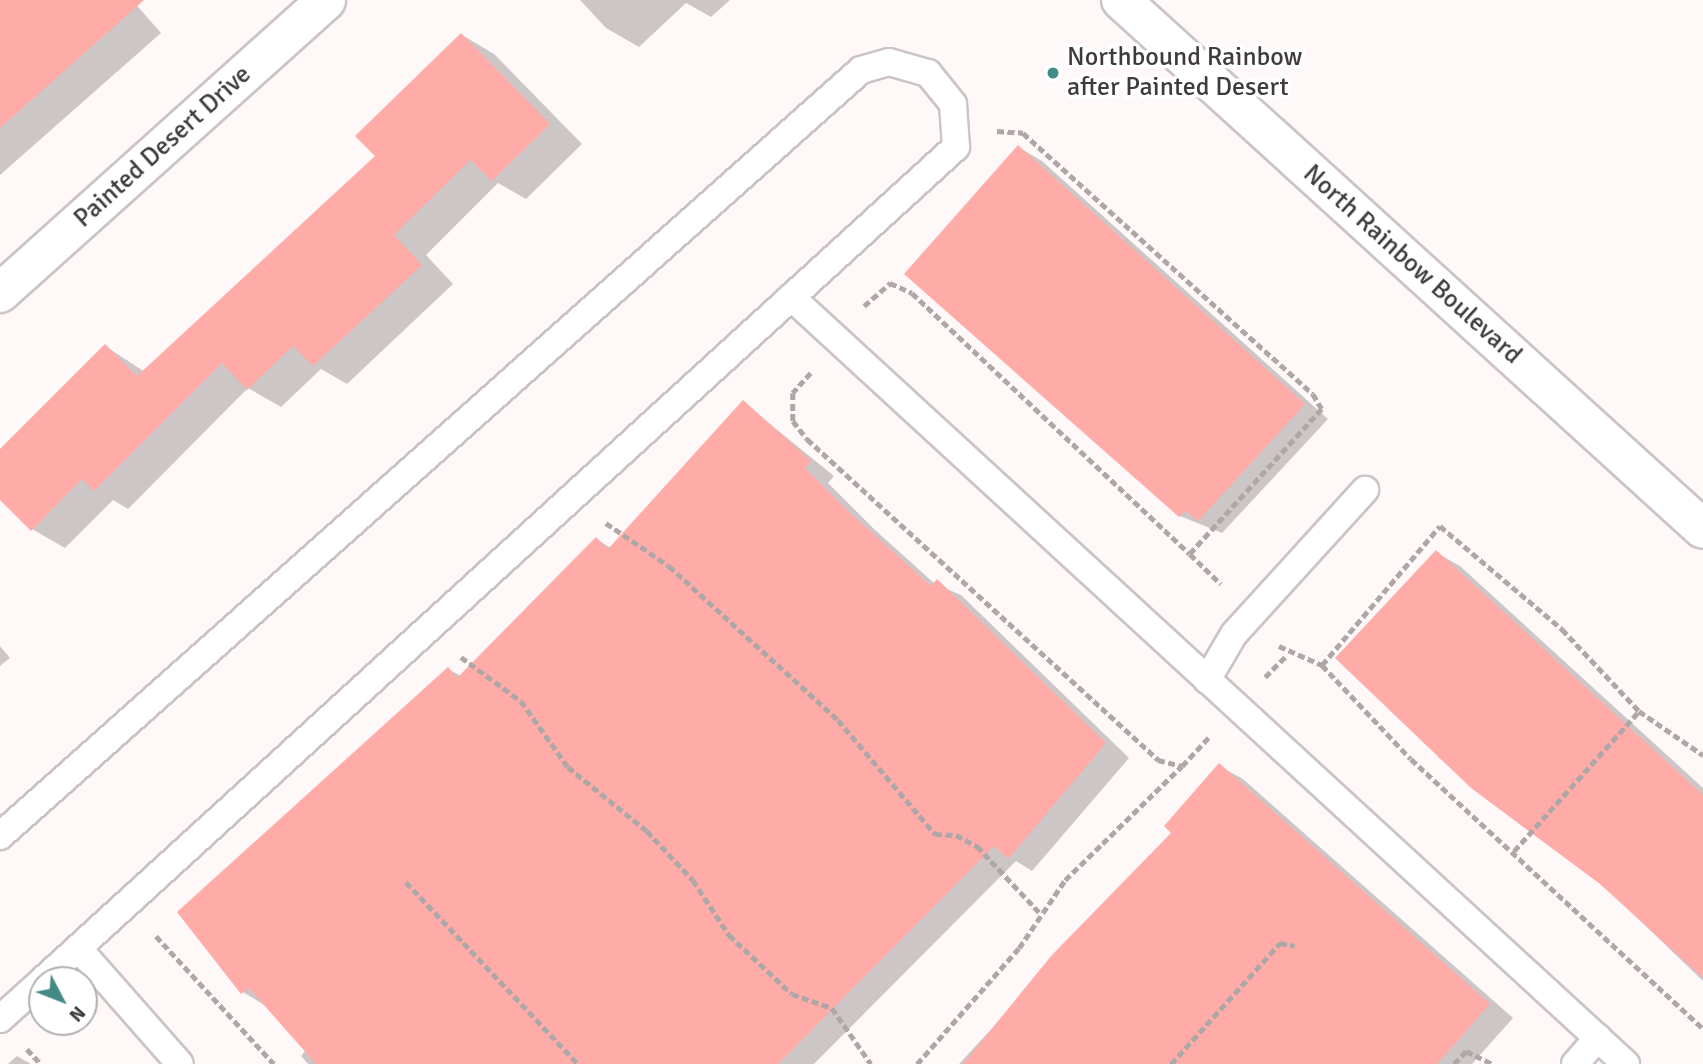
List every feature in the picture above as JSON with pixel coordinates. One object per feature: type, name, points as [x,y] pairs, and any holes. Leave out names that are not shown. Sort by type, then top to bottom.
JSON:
[{"type":"main road","name":"Painted Desert Drive","points":[[0,293],[326,0]]},
{"type":"main road","name":"North Rainbow Boulevard","points":[[1121,0],[1703,529]]},
{"type":"lane","points":[[0,836],[861,70],[889,62],[928,73],[953,104],[956,147],[58,966]]},
{"type":"lane","points":[[791,297],[1626,1064]]},
{"type":"lane","points":[[1207,680],[1251,615],[1365,490]]},
{"type":"lane","points":[[78,948],[180,1064]]},
{"type":"lane","points":[[0,1019],[28,993]]},
{"type":"lane","points":[[1575,1064],[1598,1038]]},
{"type":"path","points":[[956,147],[1006,128],[1023,133],[1313,394],[1322,409],[1190,554]]},
{"type":"path","points":[[1182,766],[1158,760],[807,439],[793,421],[793,393],[890,283],[912,293],[1190,554],[1287,655],[1300,651],[1322,665],[1411,759],[1514,851],[1703,1028]]},
{"type":"path","points":[[575,493],[627,540],[669,566],[838,720],[934,834],[956,835],[977,846],[1039,912]]},
{"type":"path","points":[[1322,665],[1440,526],[1562,629],[1639,711],[1703,755]]},
{"type":"path","points":[[427,629],[521,701],[568,767],[647,831],[693,880],[729,935],[792,994],[832,1007],[871,1064]]},
{"type":"path","points":[[917,1064],[1019,948],[1039,912],[1237,706]]},
{"type":"path","points":[[1514,851],[1639,711]]},
{"type":"path","points":[[406,883],[578,1064]]},
{"type":"path","points":[[127,903],[274,1064]]},
{"type":"path","points":[[1171,1064],[1280,943],[1295,946]]},
{"type":"path","points":[[1454,1064],[1466,1051],[1493,1064]]},
{"type":"building","points":[[0,0],[144,0],[0,128]]},
{"type":"building","points":[[461,33],[550,124],[492,181],[470,160],[394,235],[422,265],[313,366],[293,346],[247,390],[222,363],[94,491],[82,479],[31,531],[0,500],[0,449],[105,344],[137,376],[375,156],[355,136]]},
{"type":"building","points":[[1018,145],[1305,404],[1198,521],[1186,511],[1179,517],[904,274]]},
{"type":"building","points":[[743,400],[811,461],[805,468],[850,513],[931,586],[937,579],[1106,743],[1008,859],[994,846],[778,1064],[316,1064],[249,988],[241,994],[177,912],[448,667],[457,678],[596,537],[608,549]]},
{"type":"building","points":[[1436,550],[1703,795],[1703,978],[1600,884],[1471,788],[1335,658]]},
{"type":"building","points":[[1219,763],[1490,1004],[1437,1064],[963,1064],[1052,955],[1171,833],[1164,826]]},
{"type":"place","name":"Northbound Rainbow after Painted Desert","points":[[1053,73]]}]
